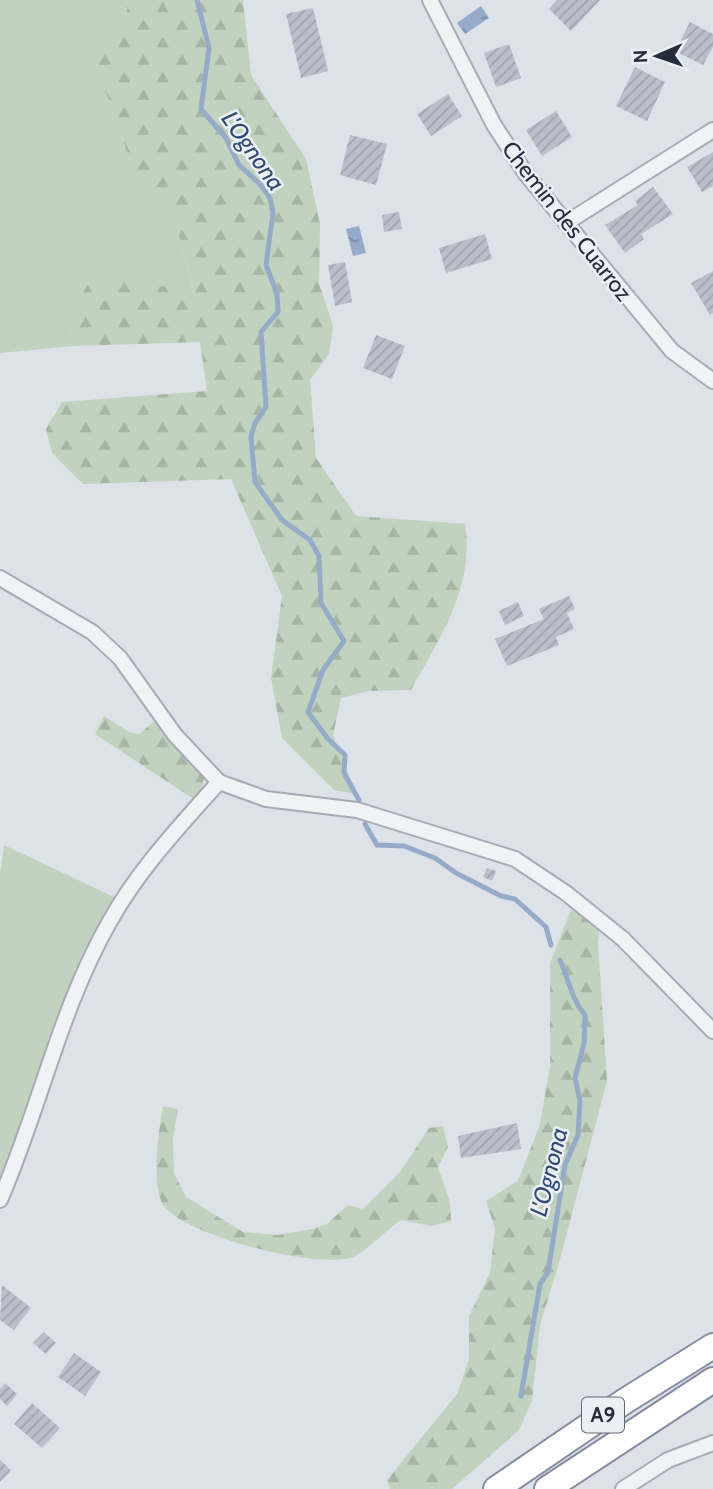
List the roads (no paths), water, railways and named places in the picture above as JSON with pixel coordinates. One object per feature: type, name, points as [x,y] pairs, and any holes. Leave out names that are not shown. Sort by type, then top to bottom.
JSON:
[{"type":"highway","name":"A9","points":[[496,1489],[625,1401],[713,1346]]},
{"type":"highway","name":"A9","points":[[547,1489],[713,1380]]},
{"type":"street","name":"Chemin des Cuarroz","points":[[430,0],[494,125],[526,174],[671,351],[713,381]]},
{"type":"street","points":[[566,223],[713,130]]},
{"type":"street","points":[[0,578],[92,632],[120,658],[175,735],[219,782],[266,799],[357,810],[515,859],[566,893],[623,939],[713,1031]]},
{"type":"street","points":[[0,1199],[81,977],[110,919],[157,852],[219,782]]},
{"type":"street","points":[[623,1489],[668,1461],[713,1443]]},
{"type":"water","points":[[481,6],[489,18],[465,34],[457,23]]},
{"type":"water","points":[[359,226],[366,253],[353,256],[346,229]]},
{"type":"waterway","name":"L'Ognona","points":[[197,0],[209,48],[201,109],[226,138],[239,165],[259,183],[270,198],[273,213],[266,265],[277,294],[278,312],[261,332],[266,407],[255,423],[251,437],[255,482],[282,520],[310,540],[319,556],[321,603],[344,641],[323,670],[308,712],[328,739],[345,755],[344,773],[359,800]]},
{"type":"waterway","name":"L'Ognona","points":[[365,824],[377,845],[404,846],[435,858],[456,873],[501,896],[515,899],[546,927],[551,945]]},
{"type":"waterway","name":"L'Ognona","points":[[521,1396],[540,1284],[548,1272],[565,1165],[578,1135],[580,1101],[575,1078],[584,1044],[585,1015],[573,996],[560,960]]}]
